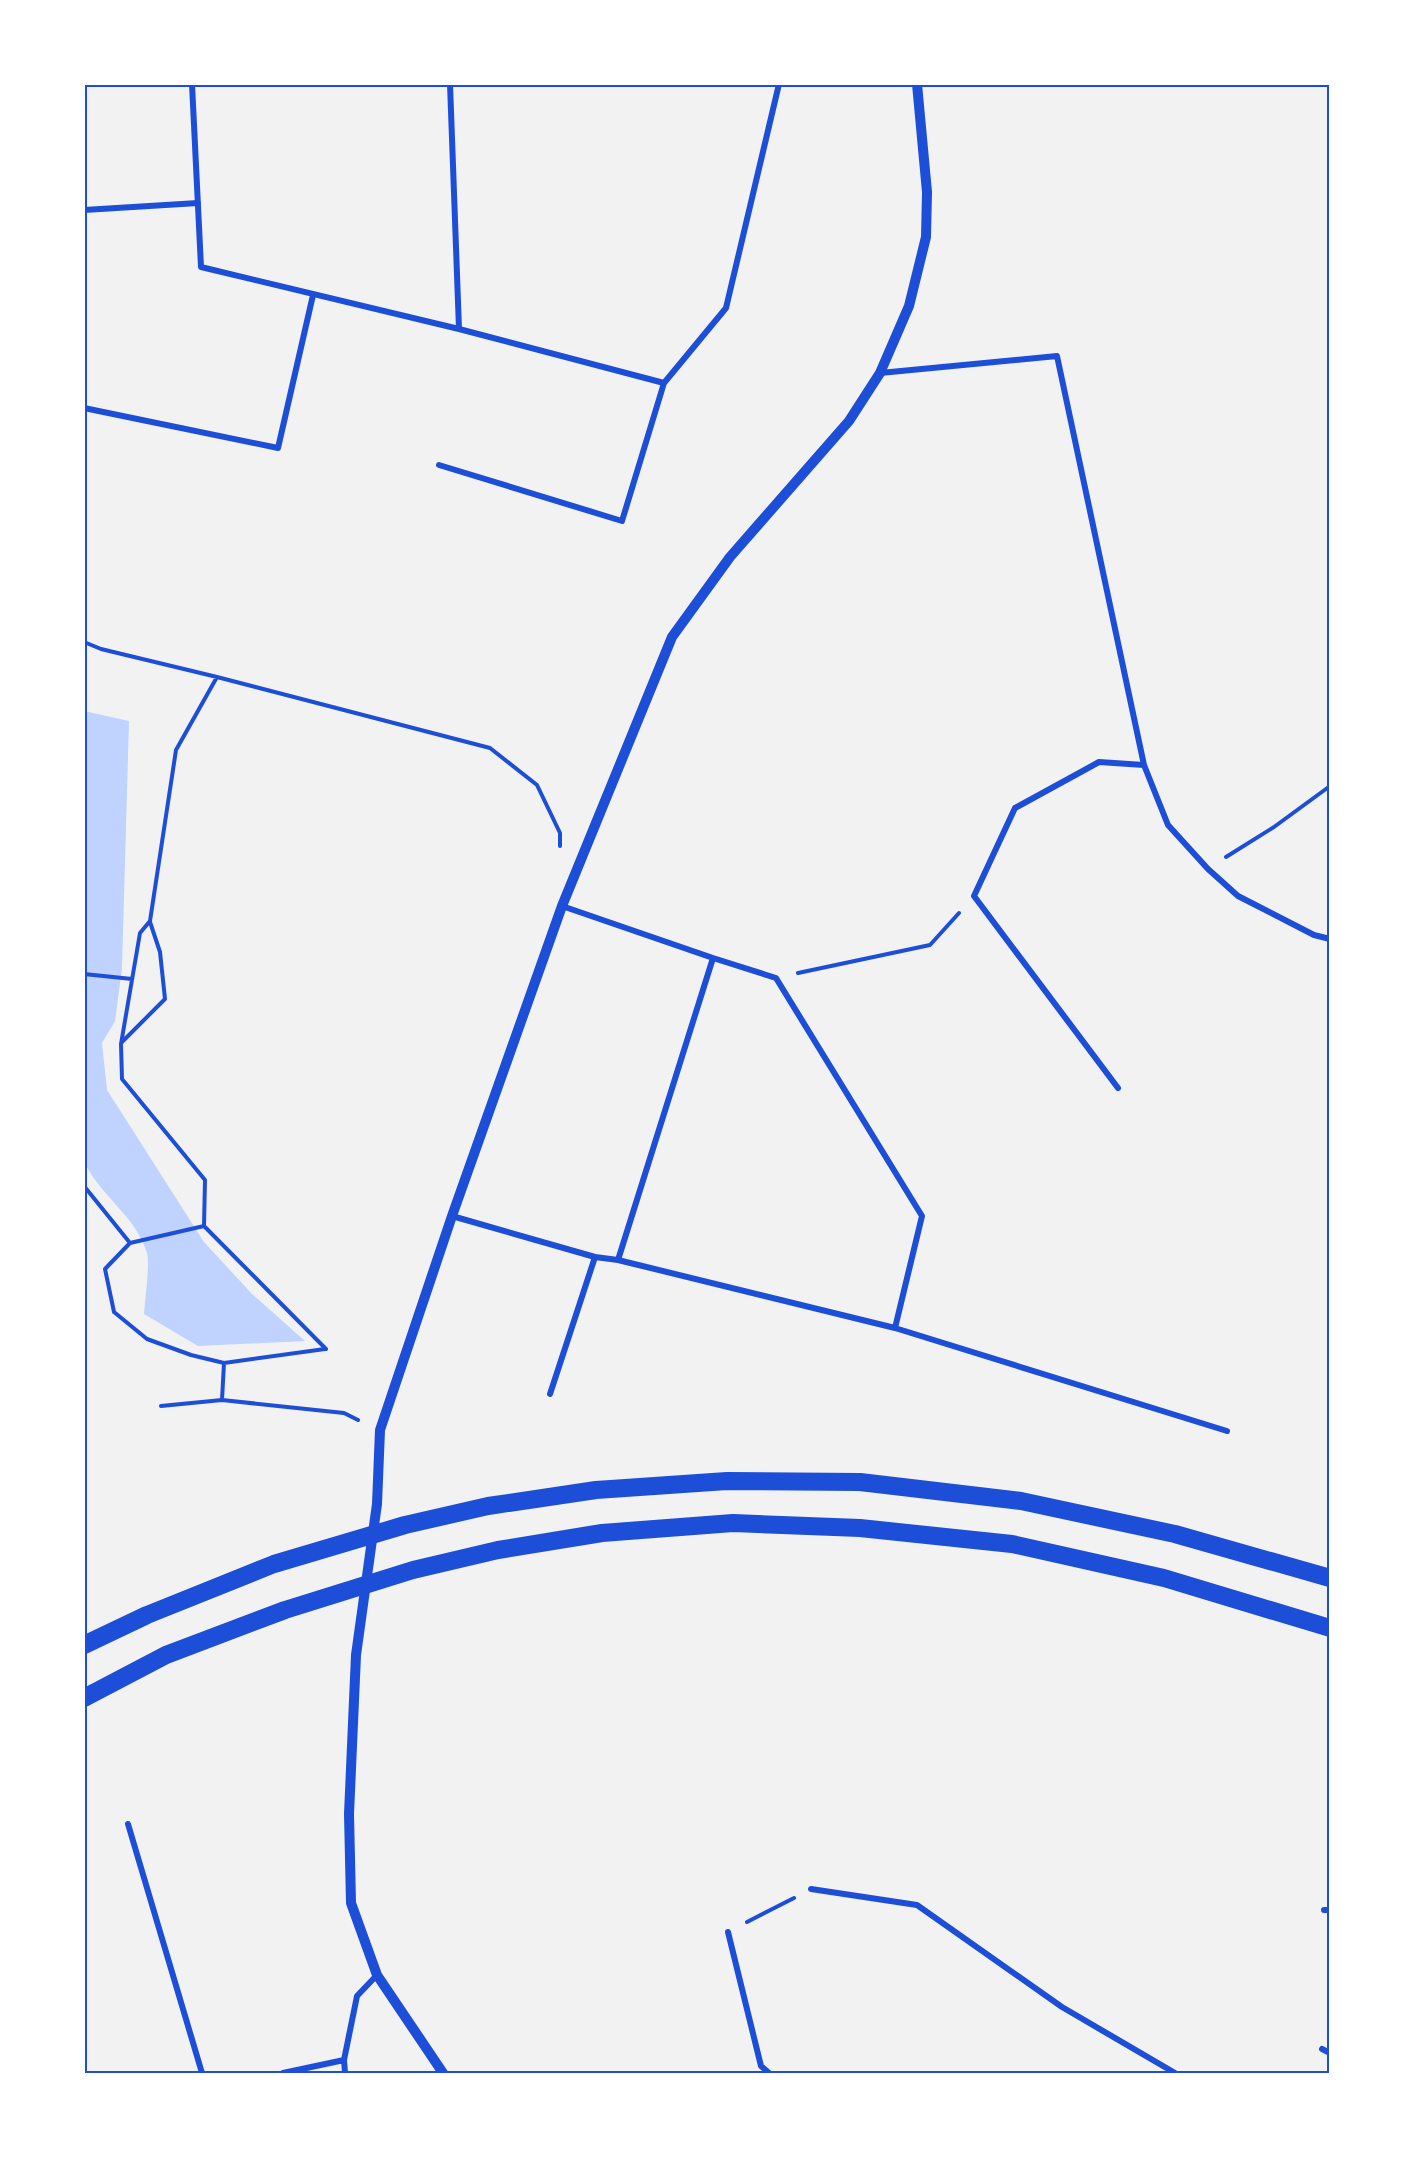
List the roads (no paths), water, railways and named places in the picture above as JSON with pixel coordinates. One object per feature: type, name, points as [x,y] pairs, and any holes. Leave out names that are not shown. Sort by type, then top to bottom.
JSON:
[{"type":"highway","points":[[84,1646],[147,1615],[274,1564],[405,1525],[489,1506],[596,1490],[727,1481],[860,1482],[1021,1501],[1175,1534],[1330,1578]]},
{"type":"highway","points":[[84,1698],[166,1655],[285,1610],[413,1570],[498,1550],[602,1533],[733,1524],[860,1528],[1012,1544],[1164,1578],[1330,1629]]},
{"type":"street","points":[[192,84],[201,267],[459,329],[664,383]]},
{"type":"street","points":[[450,84],[459,329]]},
{"type":"street","points":[[439,465],[622,521],[664,383],[726,308],[779,84]]},
{"type":"street","points":[[443,2073],[377,1975],[351,1903],[349,1814],[356,1655],[377,1504],[380,1430],[452,1216],[562,906],[672,637],[730,557],[849,421],[880,373],[909,306],[926,237],[927,192],[917,84]]},
{"type":"street","points":[[84,210],[198,203]]},
{"type":"street","points":[[84,408],[278,448],[313,295]]},
{"type":"street","points":[[880,373],[1057,356],[1144,765],[1168,825],[1208,869],[1238,896],[1314,935],[1330,939]]},
{"type":"street","points":[[1118,1088],[974,896],[1015,808],[1099,762],[1144,765]]},
{"type":"street","points":[[562,906],[776,978],[922,1216],[895,1328]]},
{"type":"street","points":[[618,1260],[712,958]]},
{"type":"street","points":[[452,1216],[595,1257],[618,1260],[895,1328],[1227,1431]]},
{"type":"street","points":[[550,1394],[595,1257]]},
{"type":"street","points":[[128,1824],[202,2073]]},
{"type":"street","points":[[811,1889],[917,1905],[1062,2007],[1175,2073]]},
{"type":"street","points":[[728,1932],[761,2066],[769,2073]]},
{"type":"street","points":[[345,2073],[344,2060],[357,1996],[377,1975]]},
{"type":"street","points":[[1322,2049],[1330,2053]]},
{"type":"street","points":[[283,2073],[344,2060]]},
{"type":"water","points":[[84,711],[129,721],[122,968],[115,1021],[102,1043],[107,1090],[204,1242],[252,1294],[305,1341],[198,1346],[144,1314],[148,1258],[142,1240],[135,1228],[99,1185],[84,1161]]}]
